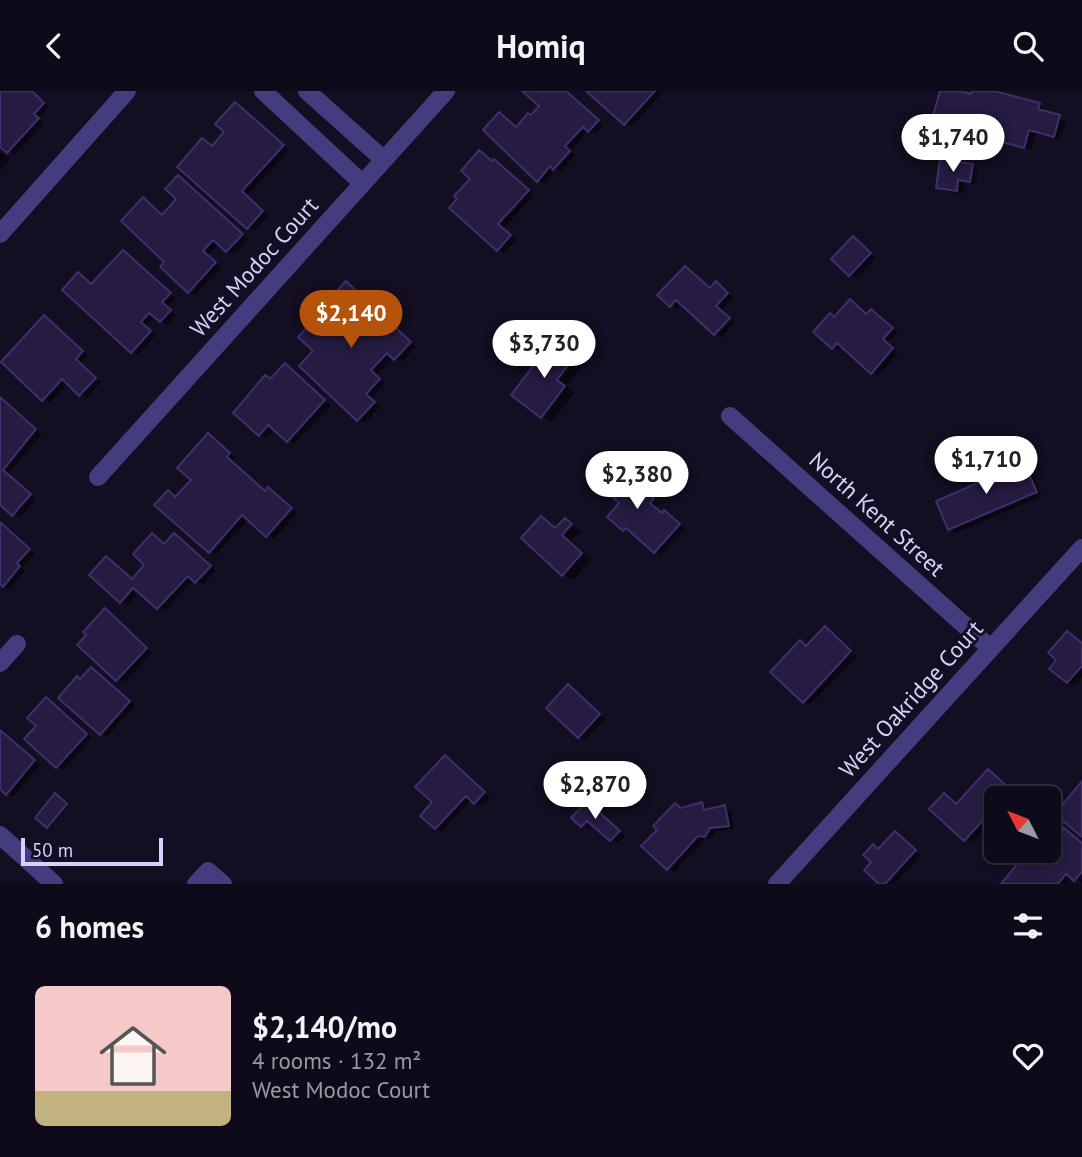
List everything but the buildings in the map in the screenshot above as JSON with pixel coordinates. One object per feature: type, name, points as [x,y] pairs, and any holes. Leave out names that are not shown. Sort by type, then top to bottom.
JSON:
[{"type":"street","points":[[0,234],[127,91]]},
{"type":"street","points":[[263,91],[362,183]]},
{"type":"street","points":[[307,91],[384,160]]},
{"type":"street","name":"West Modoc Court","points":[[98,477],[446,91]]},
{"type":"street","name":"North Kent Street","points":[[730,416],[990,648]]},
{"type":"street","name":"West Oakridge Court","points":[[777,884],[1082,548]]},
{"type":"street","points":[[0,663],[17,644]]},
{"type":"street","points":[[0,835],[54,884]]},
{"type":"street","points":[[196,884],[208,871],[223,884]]}]
